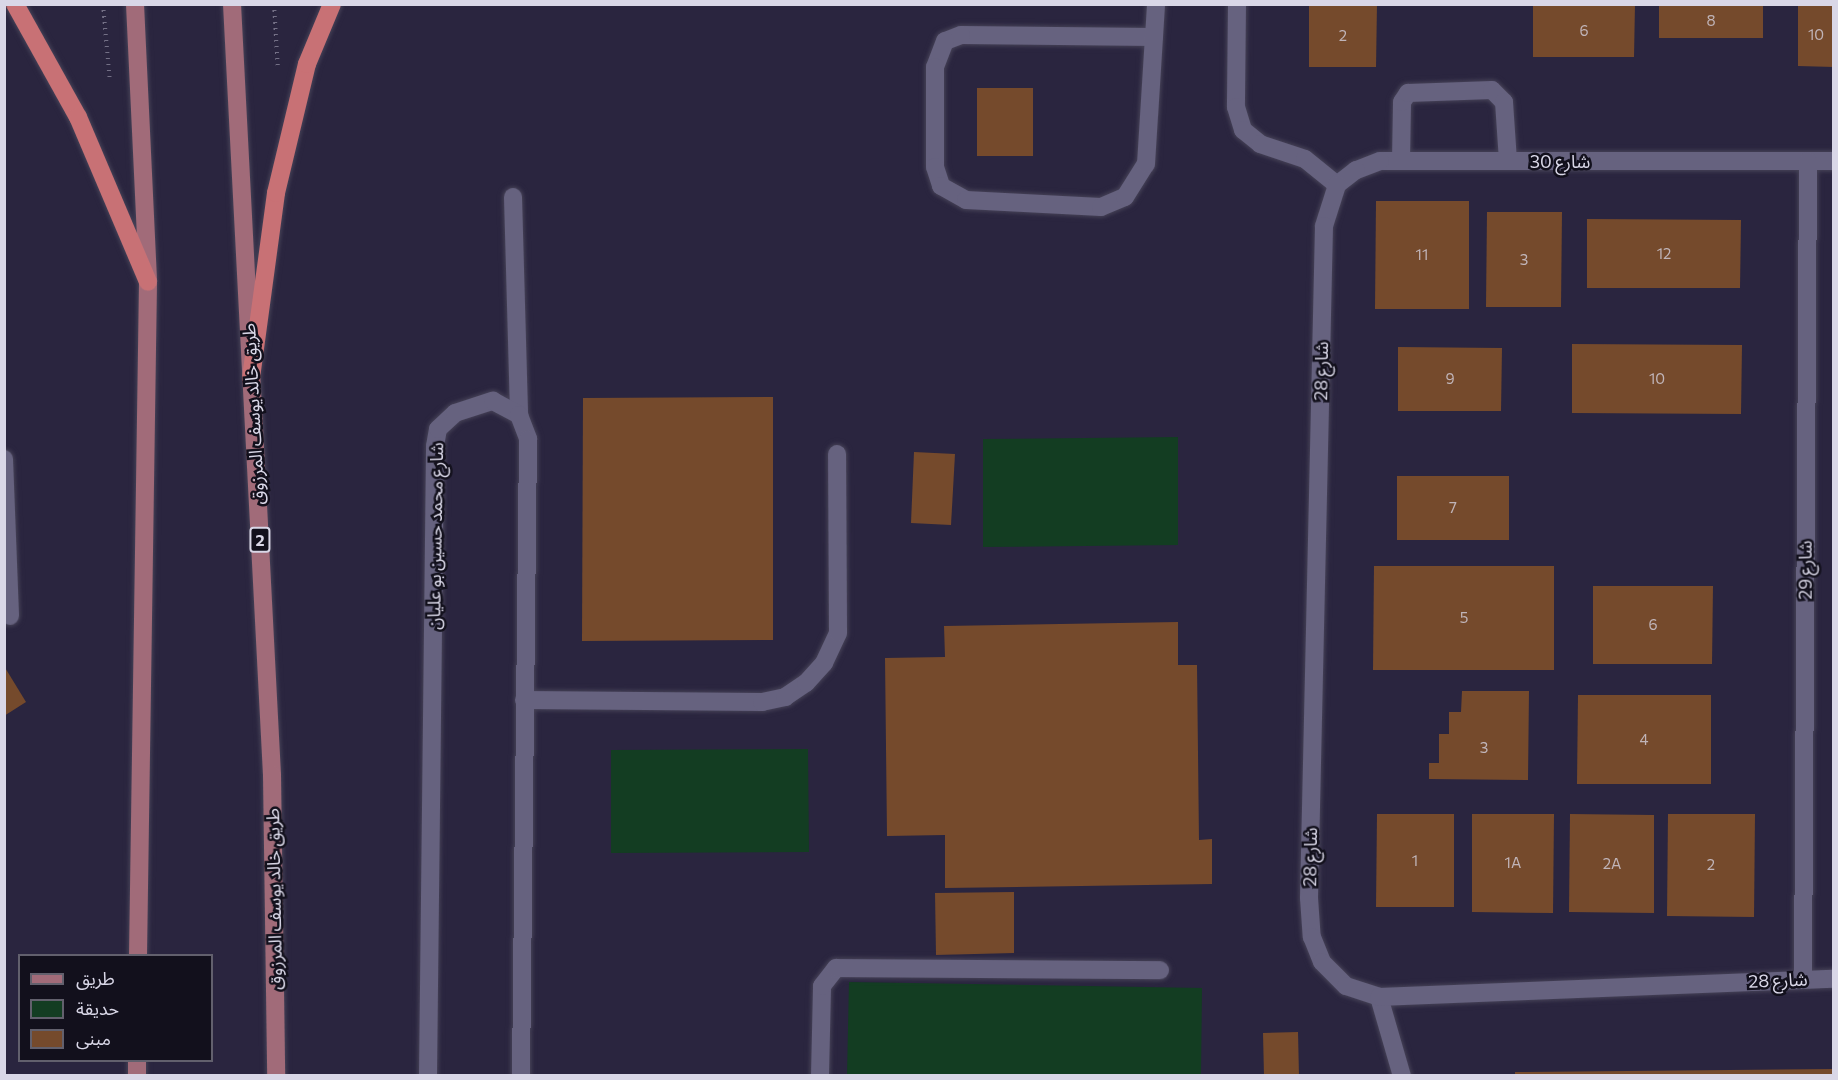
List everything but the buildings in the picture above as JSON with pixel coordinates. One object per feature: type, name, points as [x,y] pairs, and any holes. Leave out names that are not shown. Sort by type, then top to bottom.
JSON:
[{"type":"highway","points":[[15,4],[78,117],[148,282]]},
{"type":"highway","points":[[251,378],[278,183],[307,64],[332,4]]},
{"type":"main road","points":[[135,4],[148,282],[138,954]]},
{"type":"main road","name":"طريق خالد يوسف المرزوق","points":[[232,4],[272,774],[276,1076]]},
{"type":"street","points":[[1154,37],[962,35],[945,41],[935,67],[935,167],[941,186],[966,200],[1101,207],[1125,197],[1146,164],[1154,37],[1156,4]]},
{"type":"street","points":[[1237,4],[1236,107],[1243,130],[1260,144],[1305,159],[1337,185]]},
{"type":"street","points":[[1401,161],[1402,102],[1408,93],[1492,90],[1504,102],[1508,161]]},
{"type":"street","name":"شارع 30","points":[[1337,185],[1368,165],[1401,161],[1833,161]]},
{"type":"street","name":"شارع 29","points":[[1803,979],[1808,161]]},
{"type":"street","name":"شارع 28","points":[[1337,185],[1324,226],[1310,916],[1312,937],[1333,975],[1346,986],[1379,997],[1803,979],[1833,980]]},
{"type":"street","points":[[513,197],[519,415],[528,439],[521,1076]]},
{"type":"street","name":"شارع محمد حسين بو عليان","points":[[428,1076],[435,438],[444,421],[477,403],[506,404],[519,415]]},
{"type":"street","points":[[524,700],[762,702],[785,697],[806,683],[824,663],[838,633],[837,454]]},
{"type":"street","points":[[4,459],[10,616]]},
{"type":"street","points":[[820,1076],[822,986],[836,968],[1160,970]]},
{"type":"street","points":[[1379,997],[1402,1076]]},
{"type":"path","points":[[103,4],[111,95]]},
{"type":"green space","points":[[1178,437],[1178,545],[983,547],[983,439]]},
{"type":"green space","points":[[808,749],[809,852],[611,853],[611,750]]},
{"type":"green space","points":[[849,982],[1202,988],[1201,1075],[847,1075]]}]
